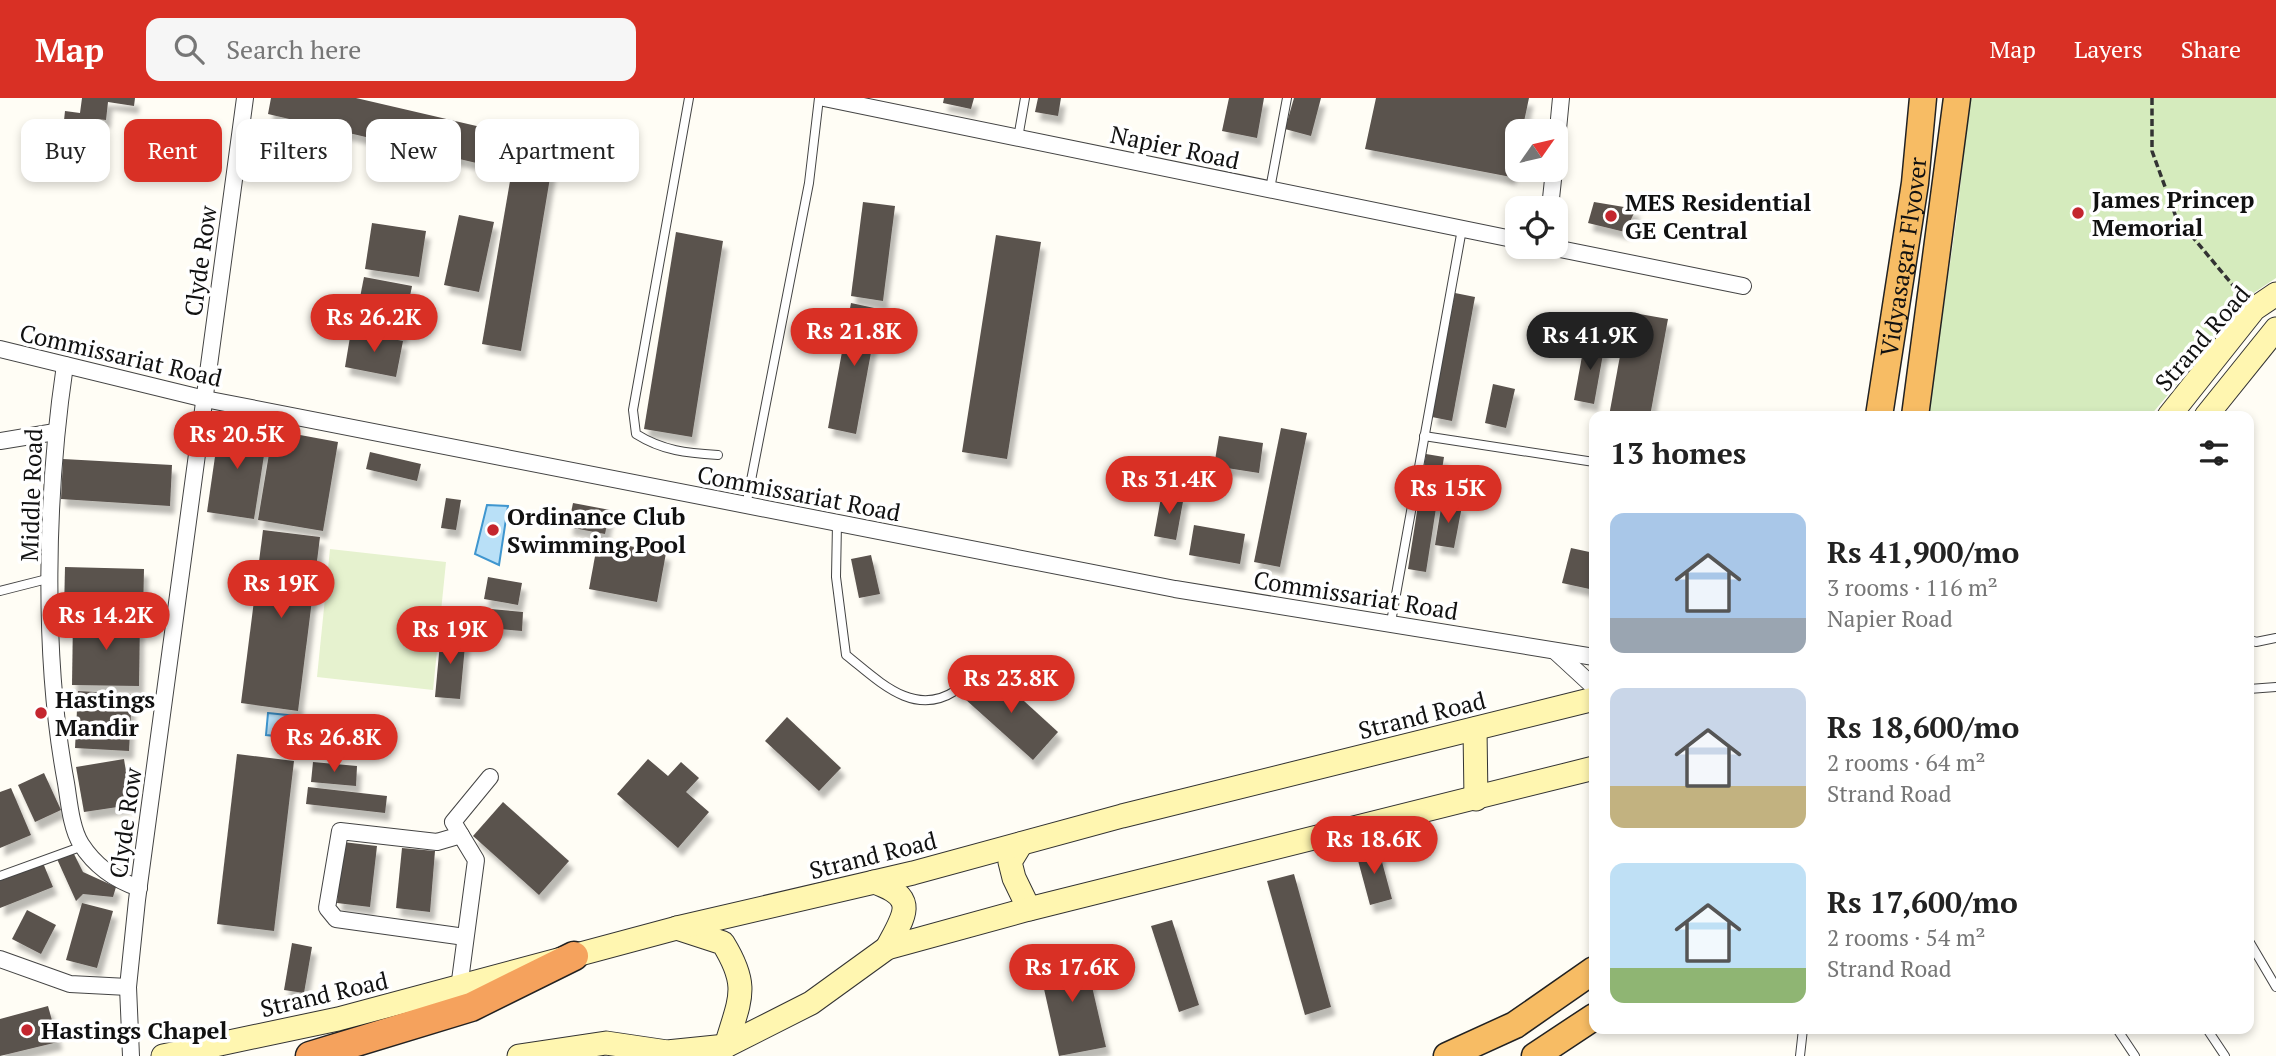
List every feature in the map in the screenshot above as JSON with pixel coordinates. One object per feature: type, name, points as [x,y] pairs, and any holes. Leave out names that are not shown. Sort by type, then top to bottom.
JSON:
[{"type":"highway","name":"Vidyasagar Flyover","points":[[1880,411],[1915,183],[1923,98]]},
{"type":"highway","name":"Vidyasagar Flyover","points":[[1916,411],[1957,98]]},
{"type":"highway","points":[[310,1056],[471,1007],[574,957]]},
{"type":"highway","points":[[1447,1056],[1515,1025],[1589,973]]},
{"type":"highway","points":[[1535,1056],[1589,1020]]},
{"type":"main road","name":"Strand Road","points":[[2173,411],[2254,310],[2276,294]]},
{"type":"main road","name":"Strand Road","points":[[2210,411],[2276,330]]},
{"type":"main road","name":"Strand Road","points":[[163,1056],[338,1019],[677,928],[874,882],[1589,700]]},
{"type":"main road","points":[[1475,729],[1476,799]]},
{"type":"main road","points":[[519,1056],[606,1044],[667,1052],[726,1046],[811,1003],[887,948],[1029,909],[1589,769]]},
{"type":"main road","points":[[1021,844],[1010,862],[1014,878],[1029,909]]},
{"type":"main road","points":[[874,882],[894,889],[905,903],[906,912],[887,948]]},
{"type":"main road","points":[[677,928],[723,943],[740,970],[740,1000],[726,1046]]},
{"type":"street","name":"Clyde Row","points":[[131,1056],[128,987],[139,888],[245,98]]},
{"type":"street","name":"Napier Road","points":[[824,98],[1505,237]]},
{"type":"street","points":[[1559,119],[1561,98]]},
{"type":"street","points":[[1568,251],[1743,286]]},
{"type":"street","name":"Commissariat Road","points":[[0,349],[205,399],[1175,589],[1391,622],[1589,656]]},
{"type":"street","name":"Middle Road","points":[[65,365],[55,432],[51,578],[57,735],[71,810],[83,846],[117,880],[139,888]]},
{"type":"street","points":[[0,441],[55,432]]},
{"type":"street","points":[[1556,652],[1589,682]]},
{"type":"street","points":[[459,988],[476,860],[453,822],[490,777]]},
{"type":"street","points":[[461,835],[438,842],[340,831],[327,908],[336,919],[465,937]]},
{"type":"street","points":[[0,959],[70,984],[128,987]]},
{"type":"lane","points":[[689,98],[633,410],[636,435],[654,446],[679,453],[718,455]]},
{"type":"lane","points":[[746,506],[809,183],[819,98]]},
{"type":"lane","points":[[1018,138],[1025,98]]},
{"type":"lane","points":[[1269,189],[1287,98]]},
{"type":"lane","points":[[1391,622],[1463,227]]},
{"type":"lane","points":[[1424,436],[1589,461]]},
{"type":"lane","points":[[837,523],[836,577],[846,655],[902,697],[922,702],[956,691],[978,667]]},
{"type":"lane","points":[[0,591],[51,578]]},
{"type":"lane","points":[[2254,641],[2276,638]]},
{"type":"lane","points":[[2254,689],[2276,687]]},
{"type":"lane","points":[[0,876],[83,846]]},
{"type":"lane","points":[[2254,950],[2276,987]]},
{"type":"lane","points":[[1800,1056],[1802,1034]]},
{"type":"lane","points":[[2120,1034],[2135,1056]]},
{"type":"lane","points":[[2210,1034],[2225,1056]]},
{"type":"path","points":[[2152,98],[2152,151],[2176,217],[2215,267],[2254,310]]},
{"type":"green space","points":[[1970,98],[2276,98],[2276,278],[2255,292],[2154,411],[1929,411],[1957,215]]},
{"type":"green space","points":[[330,549],[446,562],[433,690],[317,677]]},
{"type":"water","name":"Ordinance Club Swimming Pool","points":[[487,505],[508,506],[499,565],[475,554]]},
{"type":"water","points":[[268,713],[345,721],[343,743],[266,735]]},
{"type":"building","points":[[82,98],[135,98],[134,106],[108,102],[106,119],[64,119],[65,111],[80,113]]},
{"type":"building","points":[[271,98],[356,98],[446,119],[366,119],[366,137],[352,134],[352,119],[289,119],[268,114]]},
{"type":"building","points":[[944,98],[974,98],[971,109],[943,103]]},
{"type":"building","points":[[1038,98],[1061,98],[1058,116],[1035,112]]},
{"type":"building","points":[[1229,98],[1264,98],[1257,138],[1222,131]]},
{"type":"building","points":[[1294,98],[1321,98],[1311,136],[1285,129]]},
{"type":"building","points":[[1376,98],[1529,98],[1525,119],[1505,119],[1505,176],[1365,149]]},
{"type":"building","points":[[461,122],[475,126],[475,163],[461,159]]},
{"type":"building","points":[[510,182],[549,182],[521,351],[482,344]]},
{"type":"building","points":[[863,202],[895,206],[883,301],[851,296]]},
{"type":"building","name":"MES Residential GE Central","points":[[1594,202],[1636,209],[1625,232],[1588,223]]},
{"type":"building","points":[[459,215],[494,222],[479,292],[444,285]]},
{"type":"building","points":[[372,223],[426,231],[419,277],[365,269]]},
{"type":"building","points":[[676,232],[723,241],[692,437],[644,429]]},
{"type":"building","points":[[996,235],[1041,242],[1007,459],[962,452]]},
{"type":"building","points":[[364,277],[412,286],[402,337],[354,328]]},
{"type":"building","points":[[1455,293],[1475,297],[1452,421],[1432,417]]},
{"type":"building","points":[[851,303],[879,309],[856,434],[828,428]]},
{"type":"building","points":[[1628,312],[1668,319],[1651,411],[1610,411]]},
{"type":"building","points":[[351,331],[403,341],[396,377],[345,367]]},
{"type":"building","points":[[1585,340],[1605,343],[1594,404],[1574,400]]},
{"type":"building","points":[[1493,384],[1515,389],[1506,428],[1485,423]]},
{"type":"building","points":[[220,422],[268,430],[254,519],[207,512]]},
{"type":"building","points":[[1281,428],[1307,433],[1280,567],[1254,562]]},
{"type":"building","points":[[273,430],[338,442],[323,531],[258,520]]},
{"type":"building","points":[[1219,436],[1263,443],[1259,473],[1214,466]]},
{"type":"building","points":[[370,452],[421,464],[417,481],[366,469]]},
{"type":"building","points":[[1426,454],[1444,457],[1426,572],[1408,569]]},
{"type":"building","points":[[63,459],[172,465],[170,506],[61,499]]},
{"type":"building","points":[[1162,492],[1184,496],[1176,540],[1154,536]]},
{"type":"building","points":[[446,498],[461,500],[456,530],[441,528]]},
{"type":"building","points":[[1442,502],[1462,506],[1454,548],[1435,545]]},
{"type":"building","points":[[573,503],[610,510],[605,534],[568,527]]},
{"type":"building","points":[[1194,525],[1245,534],[1240,564],[1189,555]]},
{"type":"building","points":[[263,530],[320,537],[298,711],[241,703]]},
{"type":"building","points":[[598,540],[666,553],[657,602],[589,589]]},
{"type":"building","points":[[1571,548],[1589,552],[1589,589],[1562,583]]},
{"type":"building","points":[[871,555],[880,594],[859,598],[851,559]]},
{"type":"building","points":[[65,567],[144,569],[143,614],[64,612]]},
{"type":"building","points":[[488,577],[522,583],[518,605],[484,599]]},
{"type":"building","points":[[480,608],[523,612],[522,631],[478,627]]},
{"type":"building","points":[[73,619],[140,620],[139,686],[72,685]]},
{"type":"building","points":[[441,632],[466,635],[460,699],[435,697]]},
{"type":"building","points":[[990,670],[1058,732],[1033,760],[965,699]]},
{"type":"building","points":[[78,691],[132,694],[129,751],[75,748]]},
{"type":"building","points":[[787,717],[841,768],[819,791],[765,741]]},
{"type":"building","points":[[237,754],[294,761],[274,931],[217,924]]},
{"type":"building","points":[[124,759],[131,805],[84,812],[76,767]]},
{"type":"building","points":[[648,759],[668,776],[681,762],[699,778],[686,792],[709,812],[678,848],[617,794]]},
{"type":"building","points":[[313,762],[357,766],[356,786],[311,782]]},
{"type":"building","points":[[44,773],[61,810],[35,822],[18,785]]},
{"type":"building","points":[[308,787],[387,796],[385,813],[306,804]]},
{"type":"building","points":[[11,788],[31,835],[0,848],[0,792]]},
{"type":"building","points":[[503,802],[569,861],[539,895],[473,836]]},
{"type":"building","points":[[343,842],[377,846],[370,907],[337,903]]},
{"type":"building","points":[[1378,847],[1392,899],[1370,905],[1356,853]]},
{"type":"building","points":[[402,848],[435,851],[430,912],[396,908]]},
{"type":"building","points":[[73,852],[83,872],[116,887],[113,897],[83,894],[76,901],[57,859]]},
{"type":"building","points":[[43,863],[53,887],[0,908],[0,880]]},
{"type":"building","points":[[1294,874],[1331,1007],[1305,1015],[1267,881]]},
{"type":"building","points":[[82,903],[113,911],[97,968],[66,960]]},
{"type":"building","points":[[27,910],[56,925],[41,954],[12,939]]},
{"type":"building","points":[[1172,920],[1199,1005],[1179,1012],[1151,926]]},
{"type":"building","points":[[292,943],[312,947],[304,993],[284,990]]},
{"type":"building","points":[[1084,952],[1106,1047],[1059,1056],[1038,962]]},
{"type":"building","name":"Hastings Chapel","points":[[48,1006],[58,1042],[0,1056],[0,1019]]},
{"type":"place","name":"James Princep Memorial","points":[[2078,213]]},
{"type":"place","name":"MES Residential GE Central","points":[[1611,216]]},
{"type":"place","name":"Ordinance Club Swimming Pool","points":[[493,530]]},
{"type":"place","name":"Hastings Mandir","points":[[41,713]]},
{"type":"place","name":"Hastings Chapel","points":[[27,1030]]}]
